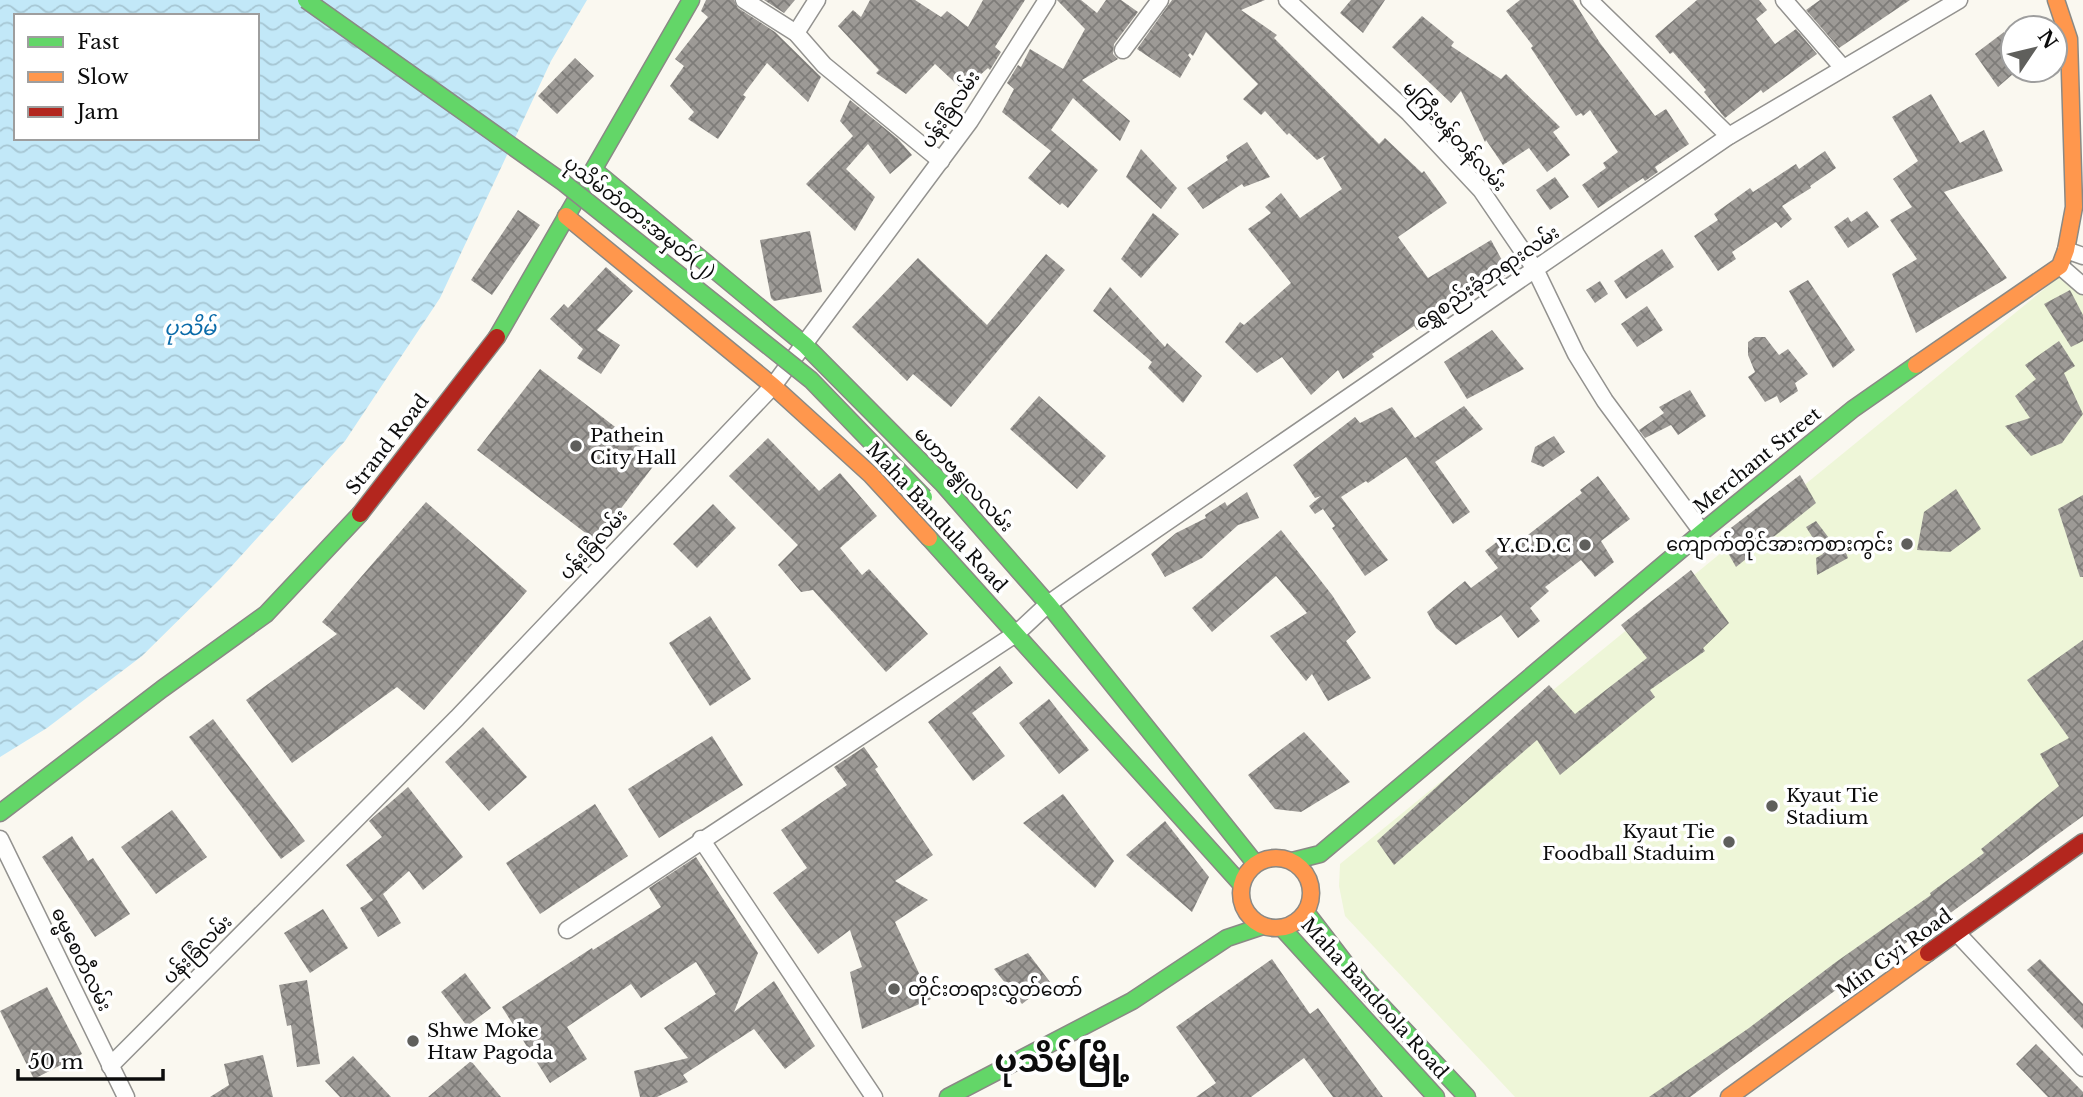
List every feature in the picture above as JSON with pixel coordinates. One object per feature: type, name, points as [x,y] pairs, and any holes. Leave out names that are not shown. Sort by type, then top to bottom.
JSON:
[{"type":"main road","name":"ပုသိမ်တံတားအမှတ်(၂)","points":[[306,0],[564,183],[811,380],[924,497]]},
{"type":"main road","name":"Strand Road","points":[[0,813],[162,689],[266,614],[350,527],[500,332],[691,0]]},
{"type":"main road","points":[[2056,0],[2069,39],[2074,207],[2066,250],[2060,266]]},
{"type":"main road","name":"မဟာဗန္ဓုလလမ်း","points":[[594,170],[805,345],[942,483],[1048,604],[1255,863]]},
{"type":"main road","name":"Maha Bandula Road","points":[[566,216],[773,386],[871,475],[1241,884]]},
{"type":"main road","name":"Merchant Street","points":[[1320,854],[1702,532],[1853,409],[2060,266]]},
{"type":"main road","points":[[924,497],[974,519]]},
{"type":"main road","points":[[924,497],[937,547]]},
{"type":"main road","name":"Min Gyi Road","points":[[1729,1097],[2083,842]]},
{"type":"main road","points":[[1292,861],[1320,854]]},
{"type":"main road","points":[[948,1097],[1132,1002],[1227,938],[1263,926],[1282,928],[1299,920],[1311,901],[1310,884],[1320,854]]},
{"type":"main road","points":[[1263,926],[1252,919],[1244,908],[1241,896],[1244,876],[1255,863],[1273,857],[1292,861],[1300,867],[1310,884]]},
{"type":"main road","points":[[1227,938],[1244,908]]},
{"type":"main road","name":"Maha Bandoola Road","points":[[1306,912],[1344,965],[1467,1097]]},
{"type":"main road","name":"Maha Bandoola Road","points":[[1282,928],[1436,1097]]},
{"type":"street","points":[[744,0],[796,33],[824,65],[940,161]]},
{"type":"street","points":[[796,33],[817,0]]},
{"type":"street","name":"ပန်းခြံလမ်း","points":[[110,1066],[457,718],[773,386],[970,121],[1047,0]]},
{"type":"street","points":[[1122,50],[1160,0]]},
{"type":"street","name":"မကြီးဗန်တန်လမ်း","points":[[1287,0],[1409,113],[1481,190],[1535,269],[1576,354],[1605,401],[1702,532]]},
{"type":"street","points":[[1589,0],[1728,136]]},
{"type":"street","points":[[1784,0],[1843,68]]},
{"type":"street","name":"ရွှေစည်းခုံဘုရားလမ်း","points":[[567,930],[701,839],[1017,634],[1048,604],[1728,136],[1959,0]]},
{"type":"street","points":[[2066,250],[2083,256]]},
{"type":"street","points":[[2060,266],[2083,286]]},
{"type":"street","name":"ဓမ္မစေတီလမ်း","points":[[0,839],[126,1097]]},
{"type":"street","points":[[701,839],[874,1097]]},
{"type":"street","points":[[1956,933],[2083,1068]]},
{"type":"green space","name":"ကျောက်တိုင်အားကစားကွင်း","points":[[2059,277],[2083,282],[2083,807],[1689,1097],[1515,1097],[1345,916],[1339,886],[1340,864]]},
{"type":"water","name":"ပုသိမ်","points":[[0,0],[587,0],[551,61],[440,298],[345,441],[220,579],[142,656],[47,728],[0,757]]},
{"type":"building","points":[[706,0],[734,0],[738,8],[775,32],[821,77],[808,102],[767,63],[743,95],[746,97],[718,139],[688,119],[694,112],[670,86],[684,66],[675,59],[708,17],[701,11]]},
{"type":"building","points":[[764,0],[795,0],[784,13]]},
{"type":"building","points":[[870,0],[915,0],[941,17],[947,11],[968,27],[983,0],[1025,0],[995,47],[1001,52],[990,70],[988,68],[963,90],[935,64],[906,94],[876,73],[879,70],[838,26],[853,10],[861,17]]},
{"type":"building","points":[[1057,0],[1081,0],[1097,13],[1106,0],[1121,0],[1138,12],[1114,44],[1113,54],[1118,59],[1082,80],[1130,121],[1120,141],[1073,98],[1051,130],[1098,170],[1068,208],[1062,203],[1060,205],[1028,178],[1051,151],[1002,112],[1014,89],[1007,83],[1018,65],[1021,67],[1030,49],[1063,69],[1085,29]]},
{"type":"building","points":[[1172,0],[1265,0],[1241,10],[1277,35],[1274,38],[1379,144],[1385,138],[1422,173],[1424,171],[1447,203],[1398,237],[1428,278],[1491,240],[1509,273],[1417,330],[1414,326],[1372,354],[1374,357],[1343,379],[1338,370],[1311,395],[1282,357],[1257,373],[1225,342],[1240,322],[1244,325],[1291,283],[1248,229],[1271,213],[1265,207],[1281,193],[1300,218],[1342,189],[1323,158],[1326,155],[1317,160],[1289,133],[1287,135],[1265,111],[1261,115],[1243,99],[1258,84],[1206,32],[1193,56],[1190,53],[1188,55],[1191,59],[1180,78],[1137,49]]},
{"type":"building","points":[[1351,0],[1385,0],[1363,33],[1340,13]]},
{"type":"building","points":[[1520,0],[1573,0],[1600,43],[1655,116],[1666,109],[1689,144],[1655,167],[1658,172],[1645,181],[1643,178],[1598,208],[1582,185],[1606,168],[1603,163],[1618,152],[1590,110],[1583,116],[1581,113],[1576,116],[1531,48],[1533,46],[1506,11]]},
{"type":"building","points":[[1697,0],[1759,0],[1767,10],[1756,19],[1775,44],[1796,29],[1817,54],[1763,93],[1761,90],[1725,118],[1704,92],[1706,90],[1673,52],[1670,54],[1655,36]]},
{"type":"building","points":[[1820,0],[1910,0],[1839,48],[1806,10]]},
{"type":"building","points":[[1422,16],[1454,42],[1451,46],[1501,79],[1506,74],[1560,127],[1553,132],[1570,155],[1547,172],[1529,148],[1503,165],[1486,140],[1485,142],[1461,91],[1451,103],[1392,47]]},
{"type":"building","points":[[1999,36],[1999,84],[2001,84],[1998,87],[1975,54]]},
{"type":"building","points":[[575,58],[594,76],[557,114],[538,96]]},
{"type":"building","points":[[1931,94],[1960,143],[1984,130],[2003,171],[1944,192],[2007,278],[1916,333],[1892,274],[1917,259],[1890,220],[1912,207],[1893,179],[1918,161],[1892,117]]},
{"type":"building","points":[[850,100],[898,139],[912,155],[890,174],[868,144],[846,169],[875,197],[855,231],[806,184],[853,136],[840,121]]},
{"type":"building","points":[[1247,142],[1270,177],[1244,187],[1242,184],[1203,209],[1187,188],[1228,160],[1226,156]]},
{"type":"building","points":[[1141,149],[1177,188],[1161,209],[1126,177]]},
{"type":"building","points":[[1825,151],[1836,168],[1782,206],[1792,219],[1781,228],[1776,222],[1732,252],[1736,259],[1718,271],[1694,236],[1718,220],[1714,214],[1750,188],[1753,192],[1796,164],[1799,169]]},
{"type":"building","points":[[1555,177],[1569,197],[1550,210],[1536,190]]},
{"type":"building","points":[[518,210],[540,225],[492,295],[471,280]]},
{"type":"building","points":[[1867,211],[1879,227],[1848,248],[1834,227],[1848,217],[1851,222]]},
{"type":"building","points":[[1153,213],[1179,234],[1141,278],[1121,259]]},
{"type":"building","points":[[810,231],[822,292],[774,301],[771,298],[760,240]]},
{"type":"building","points":[[1662,249],[1674,267],[1626,299],[1614,281]]},
{"type":"building","points":[[1046,254],[1065,270],[951,407],[913,374],[907,381],[852,327],[918,258],[987,325]]},
{"type":"building","points":[[606,267],[633,291],[597,330],[620,345],[601,374],[577,358],[583,349],[550,319],[564,304],[568,308]]},
{"type":"building","points":[[1808,280],[1855,350],[1833,368],[1789,291]]},
{"type":"building","points":[[1600,281],[1608,294],[1595,303],[1586,290]]},
{"type":"building","points":[[1110,287],[1165,347],[1167,343],[1202,376],[1183,403],[1148,368],[1152,362],[1093,311]]},
{"type":"building","points":[[2070,290],[2083,315],[2083,341],[2071,347],[2044,304]]},
{"type":"building","points":[[1647,306],[1663,330],[1637,347],[1621,324]]},
{"type":"building","points":[[1492,330],[1524,369],[1467,399],[1444,362]]},
{"type":"building","points":[[1755,337],[1765,337],[1779,355],[1788,349],[1808,374],[1795,383],[1798,391],[1780,403],[1777,396],[1765,402],[1748,377],[1755,372],[1748,355],[1748,342]]},
{"type":"building","points":[[2059,341],[2075,366],[2064,373],[2083,414],[2062,443],[2031,456],[2005,426],[2030,418],[2015,396],[2036,379],[2025,365]]},
{"type":"building","points":[[540,369],[658,460],[596,541],[477,450]]},
{"type":"building","points":[[1690,390],[1706,416],[1678,435],[1671,425],[1645,438],[1639,430],[1664,413],[1659,407]]},
{"type":"building","points":[[1039,396],[1106,456],[1077,489],[1010,429]]},
{"type":"building","points":[[1464,406],[1483,429],[1435,462],[1470,512],[1453,524],[1406,457],[1368,483],[1366,481],[1341,497],[1388,560],[1365,576],[1332,528],[1335,526],[1323,509],[1315,514],[1309,506],[1321,496],[1315,498],[1293,465],[1355,417],[1360,423],[1392,407],[1415,438]]},
{"type":"building","points":[[1554,436],[1565,452],[1543,467],[1531,462],[1535,447]]},
{"type":"building","points":[[768,438],[819,491],[840,473],[877,516],[840,548],[862,575],[869,569],[928,634],[886,672],[813,590],[801,592],[778,565],[798,545],[729,476]]},
{"type":"building","points":[[1800,475],[1816,503],[1736,567],[1719,537]]},
{"type":"building","points":[[1598,476],[1630,519],[1601,541],[1614,562],[1595,577],[1581,560],[1545,587],[1549,591],[1530,608],[1540,621],[1518,638],[1501,615],[1456,645],[1436,628],[1427,612],[1465,581],[1471,588],[1498,568],[1485,551],[1502,538],[1511,548],[1582,493],[1580,490]]},
{"type":"building","points":[[1956,489],[1981,529],[1950,552],[1917,550],[1924,512]]},
{"type":"building","points":[[1247,492],[1259,518],[1238,525],[1202,558],[1165,577],[1151,554],[1176,533],[1206,518],[1205,515],[1225,502],[1227,506]]},
{"type":"building","points":[[2083,495],[2083,577],[2080,577],[2058,509]]},
{"type":"building","points":[[426,502],[527,591],[424,710],[397,687],[292,763],[246,700],[337,634],[322,622]]},
{"type":"building","points":[[713,504],[736,528],[697,568],[673,544]]},
{"type":"building","points":[[1816,521],[1835,546],[1842,542],[1848,558],[1817,575],[1816,558],[1823,554],[1806,527]]},
{"type":"building","points":[[1281,530],[1332,595],[1356,632],[1346,641],[1371,678],[1328,701],[1312,674],[1306,681],[1270,636],[1307,613],[1276,576],[1212,632],[1192,608]]},
{"type":"building","points":[[1691,570],[1729,623],[1703,648],[1705,651],[1650,690],[1655,697],[1560,775],[1537,740],[1394,865],[1377,841],[1549,685],[1575,714],[1647,658],[1621,625]]},
{"type":"building","points":[[710,616],[751,679],[710,706],[669,643]]},
{"type":"building","points":[[2083,640],[2083,816],[1949,914],[1840,987],[1690,1097],[1649,1097],[1749,1028],[1931,895],[1930,893],[1984,853],[1981,849],[2059,786],[2040,754],[2069,738],[2027,680]]},
{"type":"building","points":[[1000,666],[1013,683],[972,713],[1005,756],[973,781],[928,722]]},
{"type":"building","points":[[1049,699],[1089,750],[1059,774],[1019,723]]},
{"type":"building","points":[[213,719],[305,841],[281,859],[189,737]]},
{"type":"building","points":[[483,727],[527,777],[489,811],[445,762]]},
{"type":"building","points":[[1304,732],[1350,782],[1301,812],[1275,809],[1248,775]]},
{"type":"building","points":[[712,736],[743,785],[659,838],[628,789]]},
{"type":"building","points":[[864,747],[878,767],[875,769],[933,855],[895,881],[928,900],[895,922],[931,999],[862,1029],[850,972],[862,967],[850,930],[818,954],[773,893],[807,868],[781,830],[847,785],[834,767]]},
{"type":"building","points":[[408,787],[463,857],[423,890],[409,871],[383,894],[401,923],[378,937],[360,908],[373,900],[346,865],[382,837],[369,821]]},
{"type":"building","points":[[1063,794],[1114,861],[1095,888],[1023,823]]},
{"type":"building","points":[[595,804],[628,856],[540,914],[506,863]]},
{"type":"building","points":[[172,810],[207,857],[156,894],[121,847]]},
{"type":"building","points":[[1165,821],[1209,877],[1192,912],[1126,855]]},
{"type":"building","points":[[72,836],[88,861],[93,858],[130,914],[95,937],[42,857]]},
{"type":"building","points":[[696,857],[758,953],[734,1012],[774,981],[815,1046],[785,1069],[754,1029],[683,1075],[688,1082],[657,1097],[640,1097],[634,1071],[688,1058],[664,1028],[716,994],[696,962],[641,998],[631,984],[567,1027],[587,1059],[550,1083],[502,1007],[661,907],[649,888]]},
{"type":"building","points":[[323,909],[348,948],[310,973],[284,933]]},
{"type":"building","points":[[1028,953],[1050,982],[1022,1004],[994,969]]},
{"type":"building","points":[[1272,959],[1310,1014],[1318,1008],[1383,1097],[1333,1097],[1304,1058],[1251,1097],[1196,1097],[1216,1083],[1176,1027]]},
{"type":"building","points":[[2040,959],[2083,1004],[2083,1029],[2027,970]]},
{"type":"building","points":[[465,973],[491,1008],[467,1026],[441,992]]},
{"type":"building","points":[[307,980],[320,1064],[297,1067],[291,1025],[287,1026],[279,985]]},
{"type":"building","points":[[47,987],[82,1054],[34,1079],[0,1011]]},
{"type":"building","points":[[2036,1044],[2083,1092],[2083,1097],[2048,1097],[2016,1064]]},
{"type":"building","points":[[263,1055],[273,1097],[210,1097],[229,1085],[224,1064]]},
{"type":"building","points":[[353,1056],[391,1097],[340,1097],[325,1081]]},
{"type":"building","points":[[471,1061],[501,1097],[428,1097]]},
{"type":"traffic: fast","points":[[306,0],[564,183],[811,380],[924,497]]},
{"type":"traffic: fast","points":[[497,337],[691,0]]},
{"type":"traffic: fast","points":[[594,170],[805,345],[942,483],[1048,604],[1255,863]]},
{"type":"traffic: fast","points":[[1292,861],[1320,854],[1702,532],[1853,409],[1916,365]]},
{"type":"traffic: fast","points":[[0,813],[162,689],[266,614],[360,514]]},
{"type":"traffic: fast","points":[[929,538],[1241,884]]},
{"type":"traffic: fast","points":[[1306,912],[1362,985],[1467,1097]]},
{"type":"traffic: fast","points":[[948,1097],[1132,1001],[1227,938],[1263,926]]},
{"type":"traffic: fast","points":[[1282,928],[1436,1097]]},
{"type":"traffic: slow","points":[[1916,365],[2060,266],[2066,250],[2074,207],[2069,39],[2056,0]]},
{"type":"traffic: slow","points":[[566,216],[773,386],[871,475],[929,538]]},
{"type":"traffic: slow","points":[[1283,858],[1296,864],[1305,873],[1309,879],[1311,893],[1309,907],[1301,918],[1290,926],[1269,928],[1251,918],[1243,907],[1241,886],[1251,868],[1262,860],[1283,858]]},
{"type":"traffic: slow","points":[[1729,1097],[1928,953]]},
{"type":"traffic: jam","points":[[360,514],[497,337]]},
{"type":"traffic: jam","points":[[1928,953],[2083,842]]},
{"type":"place","name":"Pathein City Hall","points":[[576,446]]},
{"type":"place","name":"ကျောက်တိုင်အားကစားကွင်း","points":[[1907,544]]},
{"type":"place","name":"Y.C.D.C","points":[[1585,545]]},
{"type":"place","name":"Kyaut Tie Stadium","points":[[1772,806]]},
{"type":"place","name":"Kyaut Tie Foodball Staduim","points":[[1729,842]]},
{"type":"place","name":"တိုင်းတရားလွှတ်တော်","points":[[894,989]]},
{"type":"place","name":"Shwe Moke Htaw Pagoda","points":[[413,1041]]},
{"type":"district","name":"ပုသိမ်မြို့","points":[[1062,1060]]}]
